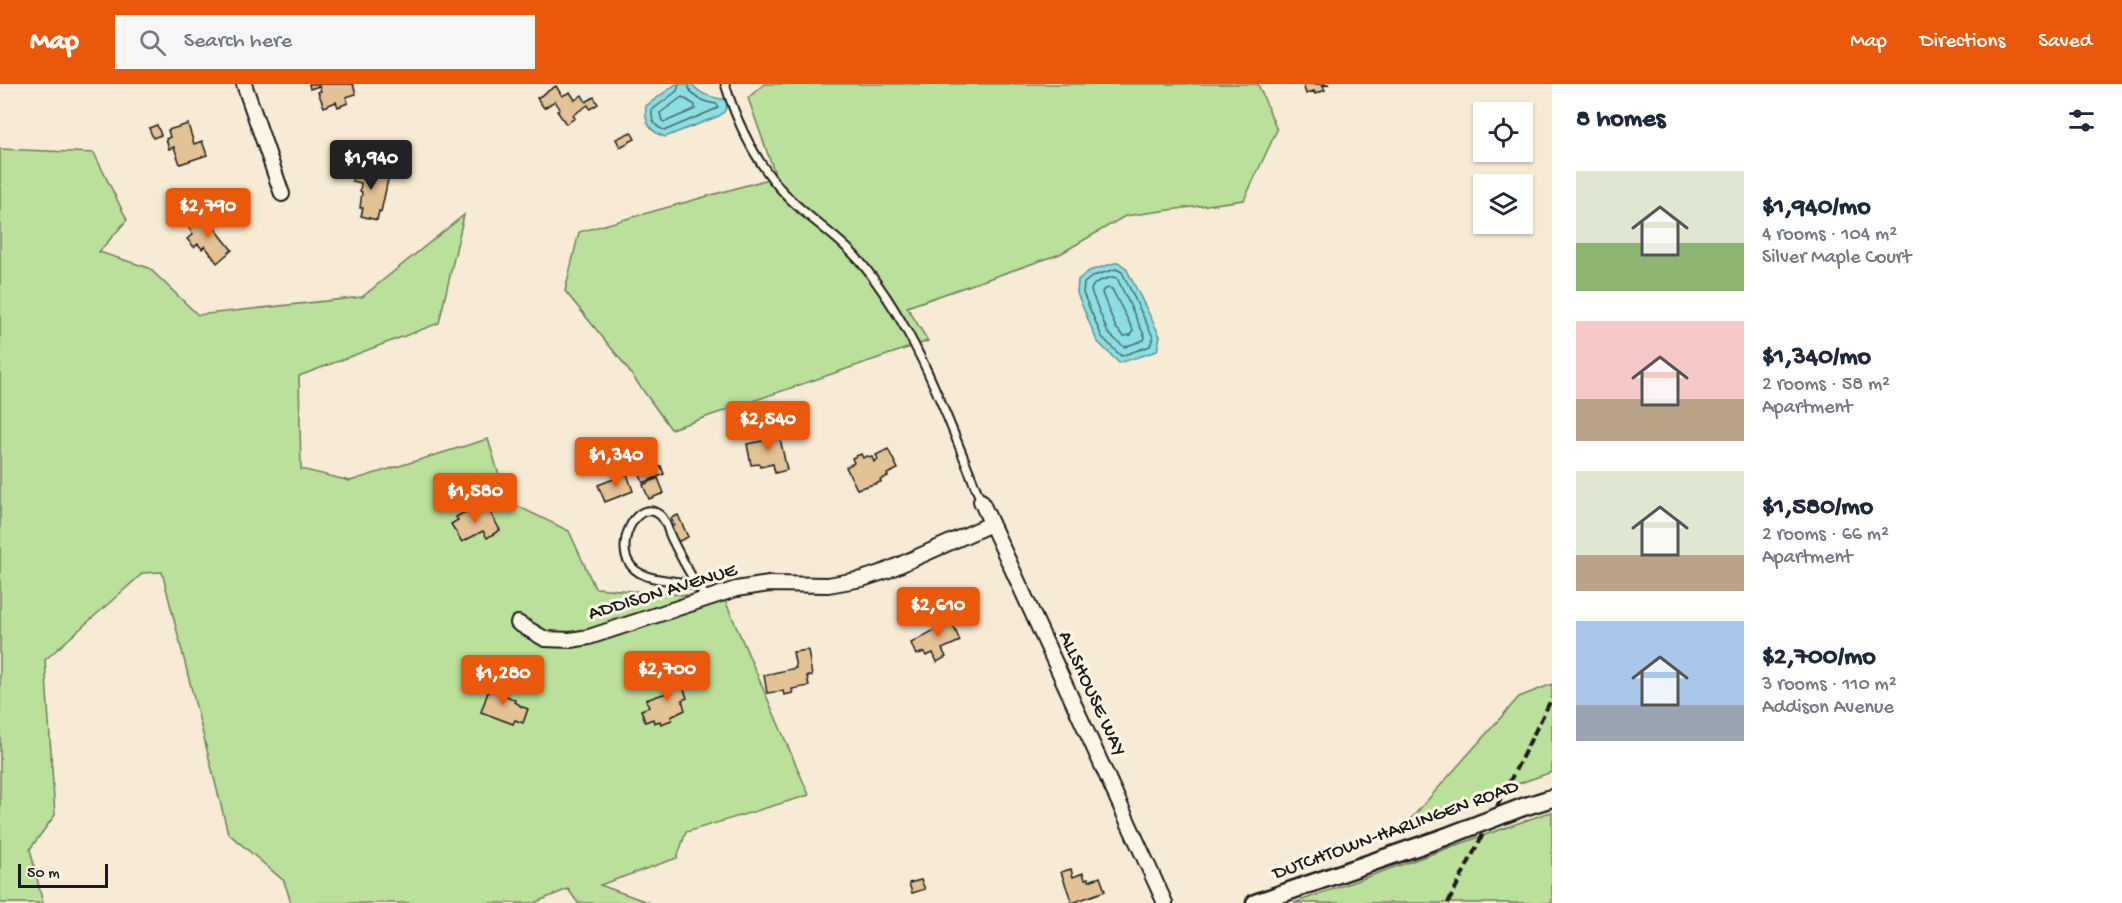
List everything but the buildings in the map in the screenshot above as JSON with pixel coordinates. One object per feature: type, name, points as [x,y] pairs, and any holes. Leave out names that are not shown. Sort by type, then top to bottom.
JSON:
[{"type":"street","points":[[244,84],[282,194]]},
{"type":"street","name":"ALLSHOUSE WAY","points":[[981,501],[1165,903]]},
{"type":"street","name":"ADDISON AVENUE","points":[[518,623],[545,639],[572,640],[589,637],[752,586],[828,585],[862,579],[886,571],[991,524]]},
{"type":"street","name":"DUTCHTOWN-HARLINGEN ROAD","points":[[1255,903],[1552,798]]},
{"type":"lane","points":[[724,84],[744,133],[763,168],[789,198],[834,236],[863,265],[893,308],[924,363],[981,501]]},
{"type":"lane","points":[[698,588],[638,572],[627,560],[626,533],[639,514],[649,511],[656,512],[663,517],[670,537],[698,588],[709,598]]},
{"type":"green space","points":[[764,84],[1258,84],[1277,130],[1244,200],[1125,216],[1060,254],[907,307],[928,341],[671,429],[621,360],[565,291],[579,232],[776,177],[748,98]]},
{"type":"green space","points":[[0,149],[94,153],[127,220],[99,252],[149,268],[198,315],[362,297],[464,215],[439,323],[299,376],[301,469],[350,481],[488,439],[507,501],[569,531],[595,588],[724,598],[809,795],[686,832],[677,858],[600,885],[650,903],[578,903],[568,889],[534,903],[291,903],[284,881],[228,833],[162,572],[143,573],[45,660],[55,815],[30,849],[43,903],[0,903]]},
{"type":"green space","points":[[1552,684],[1552,772],[1408,822],[1519,697]]},
{"type":"green space","points":[[1552,812],[1552,903],[1294,903],[1544,814]]},
{"type":"water","points":[[676,84],[692,84],[703,94],[726,100],[728,104],[719,116],[665,137],[655,132],[649,125],[646,106]]},
{"type":"water","points":[[1118,262],[1126,268],[1160,336],[1157,351],[1119,363],[1097,341],[1077,293],[1078,280],[1089,271]]},
{"type":"railway","points":[[1448,903],[1552,698]]}]
